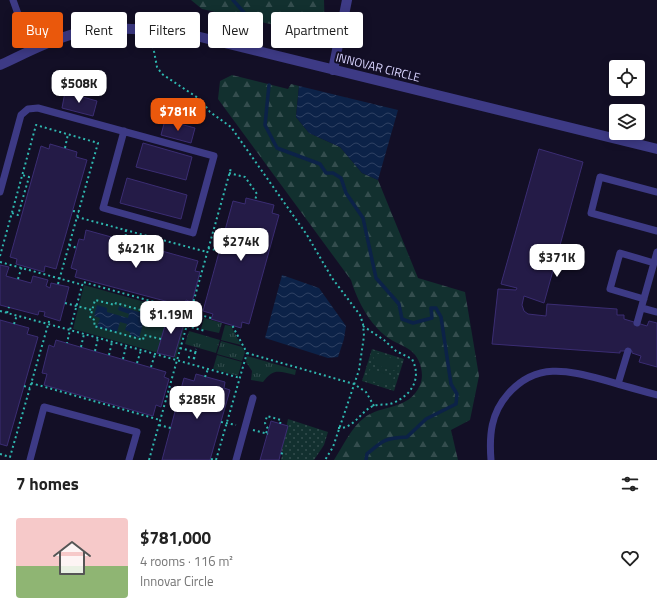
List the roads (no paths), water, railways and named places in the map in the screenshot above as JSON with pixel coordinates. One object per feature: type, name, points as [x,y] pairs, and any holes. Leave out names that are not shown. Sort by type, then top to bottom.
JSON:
[{"type":"street","points":[[333,70],[347,0]]},
{"type":"street","name":"INNOVAR CIRCLE","points":[[0,65],[31,50],[68,35],[105,29],[153,30],[192,35],[657,149]]},
{"type":"lane","points":[[13,0],[31,50]]},
{"type":"lane","points":[[0,192],[22,115],[28,109],[38,108],[124,131],[214,156],[193,233],[103,208],[124,131]]},
{"type":"lane","points":[[657,192],[600,178],[591,214],[657,231]]},
{"type":"lane","points":[[637,323],[657,252]]},
{"type":"lane","points":[[644,299],[610,289],[620,253],[654,263]]},
{"type":"lane","points":[[642,308],[657,312]]},
{"type":"lane","points":[[618,384],[628,351]]},
{"type":"lane","points":[[491,460],[489,440],[493,418],[499,404],[517,383],[537,373],[556,370],[577,372],[657,395]]},
{"type":"lane","points":[[236,460],[253,398]]},
{"type":"lane","points":[[30,460],[44,407],[137,432],[129,460]]},
{"type":"water","points":[[299,86],[398,110],[378,180],[362,173],[340,147],[309,133],[296,117]]},
{"type":"water","points":[[282,275],[319,288],[346,326],[344,339],[338,357],[328,358],[265,338]]},
{"type":"water","points":[[97,305],[107,308],[107,312],[128,318],[129,314],[118,310],[119,306],[158,318],[157,321],[145,317],[139,338],[130,335],[130,332],[125,330],[127,324],[120,322],[117,332],[97,327],[100,318],[94,316]]},
{"type":"waterway","points":[[233,0],[244,12]]},
{"type":"waterway","points":[[269,85],[265,125],[277,148],[320,164],[326,173],[333,173],[341,178],[346,193],[363,218],[376,278],[399,304],[402,319],[413,323],[432,318],[431,308],[436,308],[441,317],[451,384],[457,394],[456,404],[426,419],[407,437],[389,439],[381,443],[367,454],[366,460]]}]
